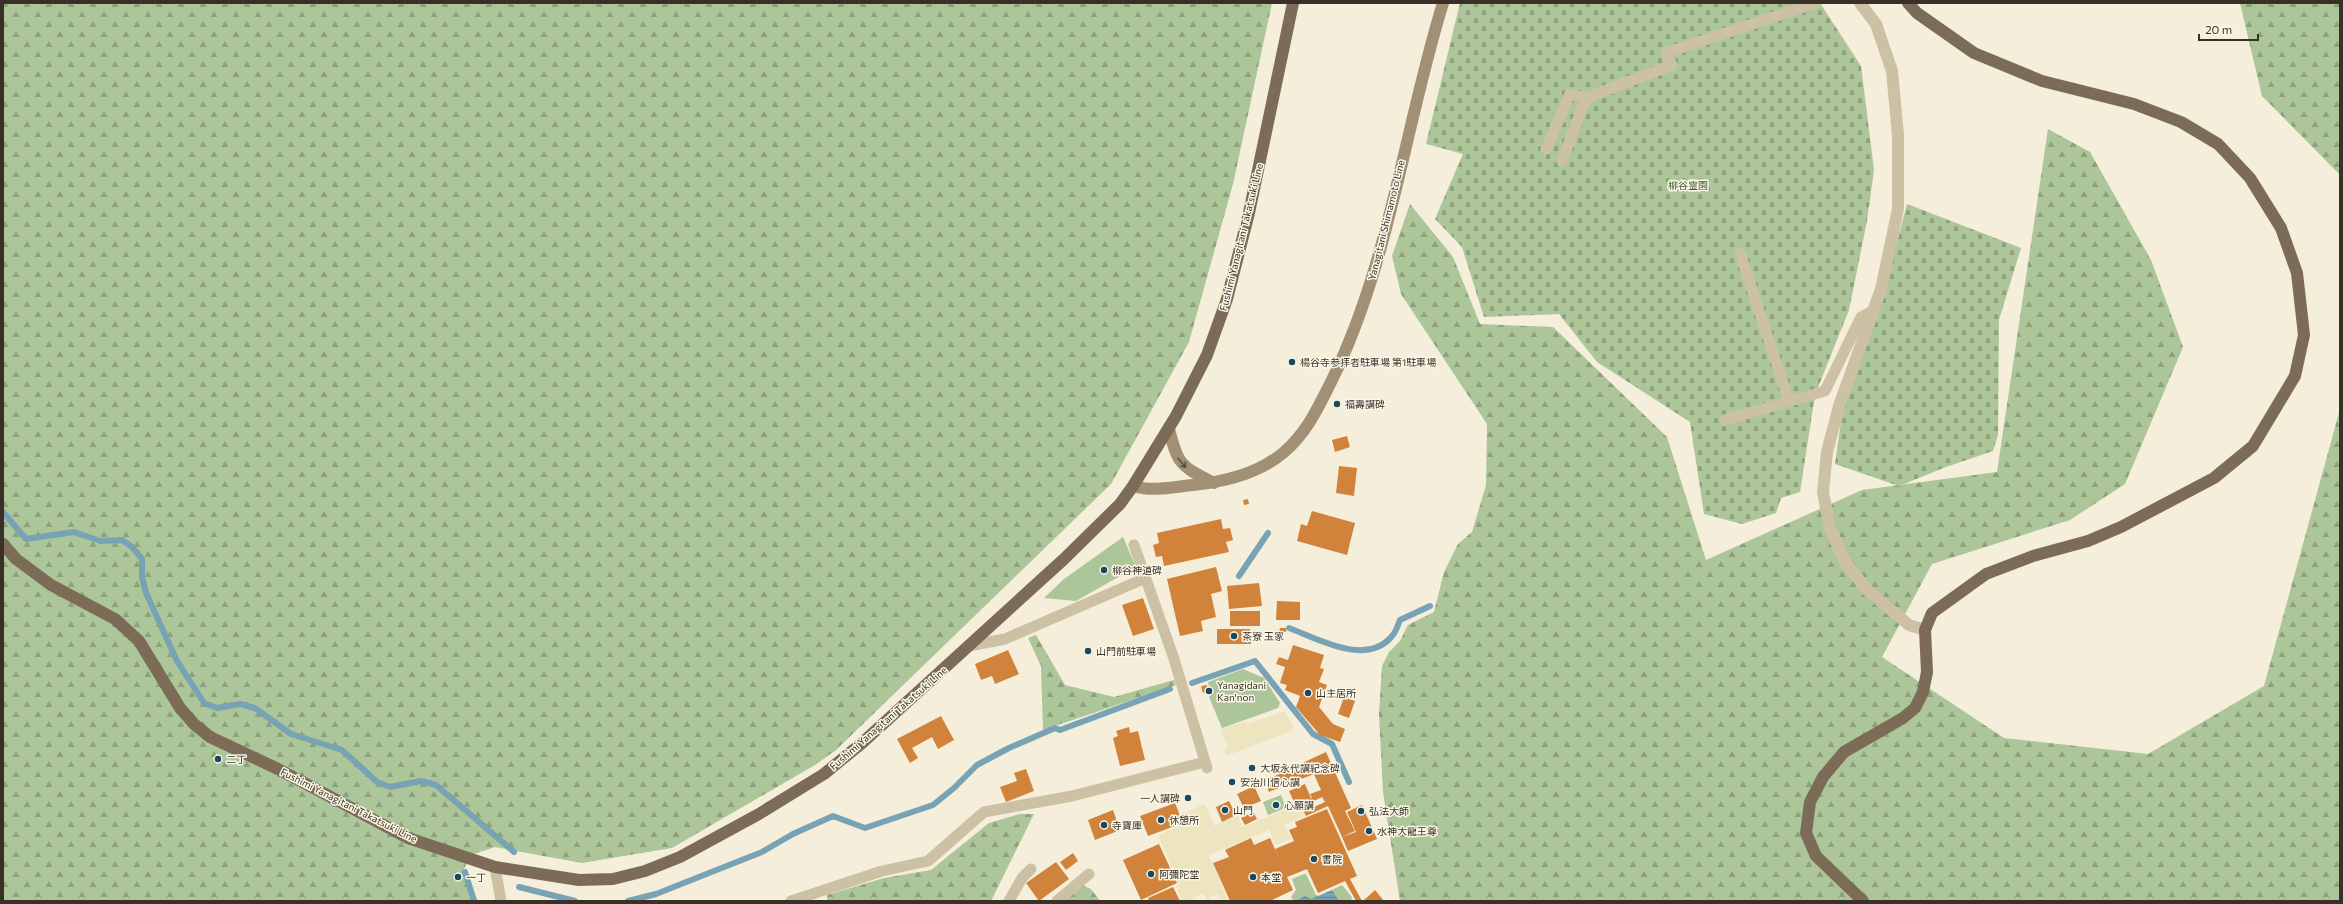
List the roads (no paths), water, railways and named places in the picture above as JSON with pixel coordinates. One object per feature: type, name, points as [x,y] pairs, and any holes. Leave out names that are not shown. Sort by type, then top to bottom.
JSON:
[{"type":"main road","name":"Fushimi Yanagitani Takatsuki Line","points":[[3,544],[16,559],[51,585],[115,619],[139,642],[180,708],[194,724],[210,737],[278,769],[408,838],[495,867],[579,880],[613,878],[645,871],[680,857],[759,814],[824,774],[862,743],[1064,559],[1120,504],[1133,486],[1169,429],[1207,355],[1227,299],[1249,213],[1293,3]]},
{"type":"main road","name":"Yanagitani Shimamoto Line","points":[[1133,486],[1144,490],[1214,483],[1234,478],[1262,466],[1283,453],[1310,423],[1347,350],[1378,262],[1426,57],[1442,3]]},
{"type":"main road","points":[[1863,901],[1816,856],[1806,833],[1810,802],[1824,777],[1844,752],[1903,718],[1915,708],[1923,692],[1927,672],[1925,630],[1932,613],[1986,574],[2033,556],[2088,541],[2121,527],[2214,478],[2253,446],[2295,376],[2304,336],[2297,272],[2281,228],[2250,178],[2218,144],[2181,122],[2141,107],[2042,81],[1974,52],[1917,13],[1908,3]]},
{"type":"main road","points":[[1169,429],[1175,454],[1187,468],[1214,483]]},
{"type":"street","points":[[1860,3],[1876,24],[1892,71],[1898,135],[1898,208],[1881,289],[1839,406],[1827,452],[1823,492],[1830,528],[1845,562],[1866,590],[1909,625],[1925,630]]},
{"type":"lane","points":[[1546,149],[1570,94],[1586,98],[1672,65],[1666,53],[1815,3]]},
{"type":"lane","points":[[1562,161],[1586,98]]},
{"type":"lane","points":[[1740,253],[1789,401]]},
{"type":"lane","points":[[1725,420],[1825,391],[1861,317],[1874,310]]},
{"type":"lane","points":[[791,901],[819,897],[882,871],[928,861],[984,812],[1072,796],[1206,765],[1174,656],[1134,545]]},
{"type":"lane","points":[[969,646],[1005,639],[1142,580]]},
{"type":"lane","points":[[495,867],[500,901]]},
{"type":"lane","points":[[1009,901],[1022,878],[1031,869]]},
{"type":"lane","points":[[1057,901],[1090,874]]},
{"type":"water","points":[[1332,890],[1339,901],[1295,901],[1305,896],[1311,899]]},
{"type":"waterway","points":[[3,512],[26,539],[74,532],[100,541],[122,540],[132,547],[142,559],[142,577],[146,593],[177,661],[204,703],[217,708],[240,704],[255,708],[291,734],[342,750],[377,782],[390,787],[421,781],[436,785],[514,852]]},
{"type":"waterway","points":[[1239,576],[1268,533]]},
{"type":"waterway","points":[[1289,628],[1328,644],[1342,648],[1356,650],[1369,649],[1382,645],[1392,636],[1400,620],[1430,606]]},
{"type":"waterway","points":[[1192,683],[1255,661],[1313,734],[1332,744],[1349,782]]},
{"type":"waterway","points":[[628,901],[656,894],[762,852],[793,834],[833,816],[865,828],[933,805],[954,788],[977,765],[1009,748],[1055,728],[1060,730],[1170,689]]},
{"type":"waterway","points":[[465,872],[474,901]]},
{"type":"waterway","points":[[519,887],[575,901]]},
{"type":"place","name":"楊谷寺参拝者駐車場 第1駐車場","points":[[1292,362]]},
{"type":"place","name":"福壽講碑","points":[[1337,404]]},
{"type":"place","name":"柳谷神道碑","points":[[1104,570]]},
{"type":"place","name":"茶寮 玉家","points":[[1234,636]]},
{"type":"place","name":"山門前駐車場","points":[[1088,651]]},
{"type":"place","name":"Yanagidani Kan'non","points":[[1209,691]]},
{"type":"place","name":"山主居所","points":[[1308,693]]},
{"type":"place","name":"二丁","points":[[218,759]]},
{"type":"place","name":"大坂永代講紀念碑","points":[[1252,768]]},
{"type":"place","name":"安治川信心講","points":[[1232,782]]},
{"type":"place","name":"一人講碑","points":[[1188,798]]},
{"type":"place","name":"心願講","points":[[1276,805]]},
{"type":"place","name":"山門","points":[[1225,810]]},
{"type":"place","name":"弘法大師","points":[[1361,811]]},
{"type":"place","name":"休憩所","points":[[1161,820]]},
{"type":"place","name":"寺寶庫","points":[[1104,825]]},
{"type":"place","name":"水神大龍王尊","points":[[1369,831]]},
{"type":"place","name":"書院","points":[[1314,859]]},
{"type":"place","name":"阿彌陀堂","points":[[1151,874]]},
{"type":"place","name":"一丁","points":[[458,877]]},
{"type":"place","name":"本堂","points":[[1253,877]]},
{"type":"park label","name":"柳谷霊園","points":[[1688,185]]}]
